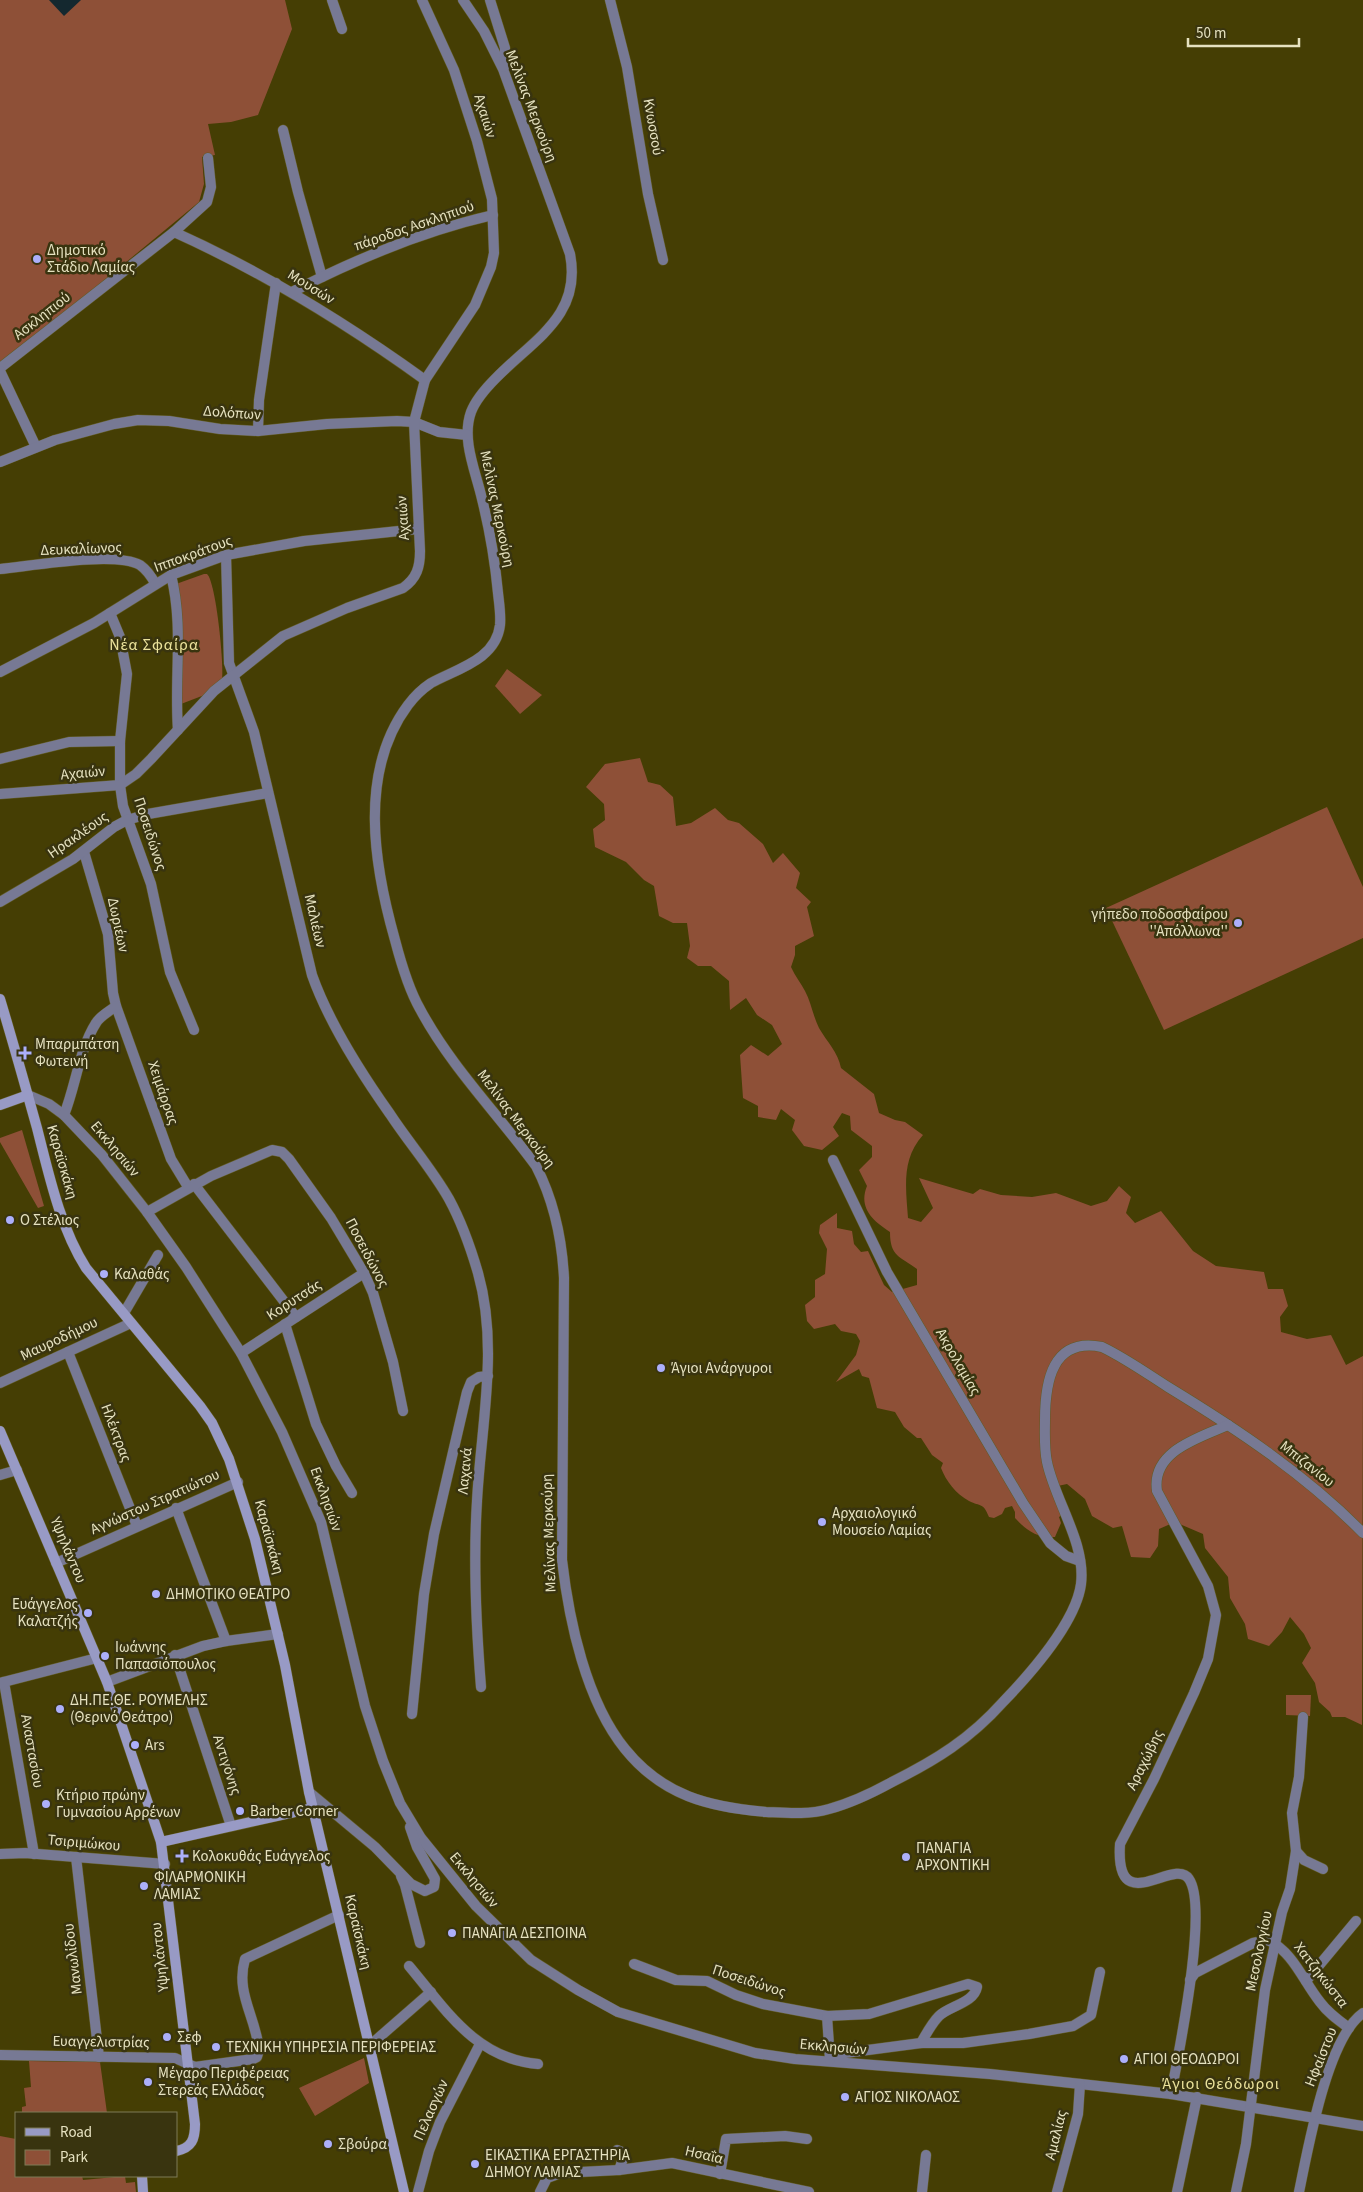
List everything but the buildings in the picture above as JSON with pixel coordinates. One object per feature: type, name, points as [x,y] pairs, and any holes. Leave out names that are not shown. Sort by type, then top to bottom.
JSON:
[{"type":"main road","name":"Καραϊσκάκη","points":[[0,999],[50,1180],[77,1254],[212,1423],[238,1482],[250,1520],[278,1634],[309,1792],[339,1915],[368,2047],[404,2192]]},
{"type":"main road","points":[[0,1105],[28,1095]]},
{"type":"main road","name":"Υψηλάντου","points":[[0,1430],[107,1682],[161,1842],[195,2124],[194,2141],[187,2148],[178,2150]]},
{"type":"main road","points":[[161,1842],[313,1808]]},
{"type":"main road","points":[[142,2177],[143,2192]]},
{"type":"street","points":[[332,0],[342,29]]},
{"type":"street","name":"Αχαιών","points":[[0,794],[120,785],[136,774],[214,691],[283,636],[347,608],[396,592],[410,584],[419,571],[420,551],[414,422],[425,380],[462,328],[475,305],[494,253],[492,198],[464,99],[443,42],[422,0]]},
{"type":"street","name":"Μελίνας Μερκούρη","points":[[463,0],[484,31],[503,69],[570,254],[573,280],[566,302],[553,324],[507,367],[477,401],[471,411],[467,435],[493,548],[500,626],[491,647],[484,654],[466,666],[430,684],[413,698],[405,708],[381,764],[375,815],[376,842],[388,917],[399,954],[420,1009],[450,1058],[536,1166],[545,1183],[553,1207],[562,1255],[564,1278],[562,1560],[567,1601],[578,1645],[608,1724],[626,1751],[642,1766],[687,1797],[719,1806],[771,1812],[807,1813],[832,1808],[863,1796],[928,1764],[964,1741],[989,1718],[1041,1658],[1073,1610],[1081,1582],[1080,1561],[1069,1528]]},
{"type":"street","points":[[490,0],[505,48],[503,69]]},
{"type":"street","name":"Κνωσσού","points":[[610,0],[627,67],[648,194],[663,260]]},
{"type":"street","points":[[283,130],[322,277]]},
{"type":"street","name":"Ασκληπιού","points":[[0,369],[174,232],[207,202],[210,187],[208,158]]},
{"type":"street","name":"πάροδος Ασκληπιού","points":[[292,292],[382,249],[493,215]]},
{"type":"street","name":"Μουσών","points":[[174,232],[292,292],[425,380]]},
{"type":"street","points":[[258,431],[259,400],[276,283]]},
{"type":"street","points":[[0,369],[36,447]]},
{"type":"street","name":"Δολόπων","points":[[0,462],[36,447],[82,432],[138,420],[258,431],[372,421],[414,422],[439,432],[467,435]]},
{"type":"street","name":"Ιπποκράτους","points":[[0,672],[110,614],[155,583],[171,575],[226,555],[304,541],[418,529]]},
{"type":"street","name":"Μαλιέων","points":[[226,555],[228,650],[234,676],[254,732],[309,964],[322,1000],[347,1045],[389,1114],[450,1201],[473,1259]]},
{"type":"street","name":"Δευκαλίωνος","points":[[0,569],[100,560],[125,560],[138,564],[147,571],[155,583]]},
{"type":"street","points":[[171,575],[175,593],[178,632],[178,730]]},
{"type":"street","name":"Ποσειδώνος","points":[[110,614],[120,637],[128,674],[120,741],[120,785],[127,820],[151,884],[170,972],[194,1030]]},
{"type":"street","points":[[0,759],[70,742],[120,741]]},
{"type":"street","name":"Ηρακλέους","points":[[0,902],[84,852],[110,830],[127,820],[156,812],[268,793]]},
{"type":"street","name":"Δωριέων","points":[[84,852],[108,934],[113,993],[116,1006]]},
{"type":"street","points":[[64,1115],[73,1092],[81,1059],[96,1022],[116,1006]]},
{"type":"street","name":"Χειμάρρας","points":[[116,1006],[171,1159],[296,1316]]},
{"type":"street","name":"Εκκλησιών","points":[[28,1095],[44,1102],[64,1115],[102,1155],[147,1212],[196,1281],[240,1353],[282,1432],[321,1522],[365,1706],[383,1761],[400,1803],[408,1818],[445,1870],[476,1906],[522,1953],[550,1973],[601,2003],[627,2015],[739,2049],[780,2057],[830,2059],[1197,2097],[1363,2126]]},
{"type":"street","name":"Ποσειδώνος","points":[[191,1186],[272,1150],[282,1152],[289,1159],[319,1200],[364,1274],[372,1292],[393,1362],[404,1411]]},
{"type":"street","name":"Ακρολαμίας","points":[[833,1160],[887,1272],[1040,1531],[1055,1548],[1066,1556],[1080,1561]]},
{"type":"street","points":[[147,1212],[191,1186]]},
{"type":"street","points":[[124,1313],[158,1255]]},
{"type":"street","name":"Λαχανά","points":[[473,1259],[486,1310],[488,1376],[477,1501],[474,1570],[481,1687]]},
{"type":"street","name":"Κορυτσάς","points":[[240,1353],[364,1274]]},
{"type":"street","name":"Μαυροδήμου","points":[[0,1383],[131,1323]]},
{"type":"street","points":[[285,1324],[316,1424],[336,1466],[352,1493]]},
{"type":"street","name":"Μπιζανίου","points":[[1069,1528],[1049,1468],[1044,1433],[1047,1381],[1052,1368],[1063,1353],[1085,1346],[1102,1347],[1228,1425],[1327,1498],[1363,1533]]},
{"type":"street","name":"Ηλέκτρας","points":[[68,1352],[136,1526]]},
{"type":"street","points":[[412,1714],[424,1594],[434,1534],[471,1382],[479,1377],[488,1376]]},
{"type":"street","name":"Αραχώβης","points":[[1170,2094],[1194,1946],[1194,1901],[1190,1879],[1183,1874],[1177,1874],[1145,1883],[1134,1883],[1127,1879],[1121,1869],[1120,1844],[1194,1693],[1208,1659],[1216,1622],[1214,1602],[1208,1586],[1157,1492],[1158,1470],[1166,1458],[1182,1446],[1228,1425]]},
{"type":"street","points":[[0,1475],[17,1470]]},
{"type":"street","name":"Αγνώστου Στρατιώτου","points":[[56,1563],[238,1482]]},
{"type":"street","points":[[176,1508],[226,1641]]},
{"type":"street","points":[[107,1682],[175,1656],[226,1641],[278,1634]]},
{"type":"street","name":"Αντιγόνης","points":[[175,1656],[231,1826]]},
{"type":"street","points":[[2,1683],[97,1658]]},
{"type":"street","name":"Αναστασίου","points":[[2,1683],[34,1854]]},
{"type":"street","name":"Μεσολογγίου","points":[[1236,2192],[1246,2144],[1265,1990],[1290,1889],[1296,1851],[1292,1813],[1299,1777],[1303,1717]]},
{"type":"street","points":[[309,1792],[375,1847],[411,1884],[424,1890],[431,1890],[436,1883],[431,1870],[417,1847],[408,1818]]},
{"type":"street","points":[[1296,1851],[1304,1860],[1323,1870]]},
{"type":"street","name":"Τσιριμώκου","points":[[0,1854],[34,1854],[165,1864]]},
{"type":"street","name":"Μανωλίδου","points":[[76,1857],[99,2057]]},
{"type":"street","points":[[400,1874],[405,1885],[420,1943]]},
{"type":"street","name":"Ευαγγελιστρίας","points":[[0,2055],[175,2058],[195,2067],[257,2057],[259,2046],[242,1990],[242,1970],[245,1959],[339,1915]]},
{"type":"street","points":[[1306,1981],[1356,1921]]},
{"type":"street","name":"Χατζηκώστα","points":[[1190,1980],[1195,1973],[1253,1943],[1268,1940],[1287,1954],[1329,2013],[1349,2028]]},
{"type":"street","name":"Ποσειδώνος","points":[[634,1964],[676,1980],[707,1981],[736,1995],[763,2004],[827,2016],[869,2014],[968,1984],[977,1987],[976,1992],[968,1999],[940,2015],[921,2043]]},
{"type":"street","points":[[409,1966],[480,2044],[515,2061],[538,2064]]},
{"type":"street","points":[[827,2016],[830,2059],[921,2043],[963,2043],[1074,2026],[1092,2015],[1100,1972]]},
{"type":"street","points":[[368,2047],[431,1992]]},
{"type":"street","name":"Ηφαίστου","points":[[1299,2192],[1328,2072],[1349,2028],[1355,2019],[1363,2013]]},
{"type":"street","name":"Πελασγών","points":[[418,2192],[429,2150],[440,2122],[480,2044]]},
{"type":"street","name":"Αμαλίας","points":[[1057,2192],[1078,2114],[1075,2083]]},
{"type":"street","points":[[1177,2192],[1197,2097]]},
{"type":"street","points":[[720,2174],[726,2139],[785,2136],[807,2139]]},
{"type":"street","points":[[616,2150],[622,2152],[624,2156],[619,2170]]},
{"type":"street","points":[[922,2192],[926,2155]]},
{"type":"street","name":"Ησαΐα","points":[[540,2192],[543,2184],[553,2175],[619,2170],[672,2163],[794,2191],[809,2192]]},
{"type":"green space","points":[[0,0],[285,0],[292,29],[258,115],[231,122],[208,124],[215,155],[202,157],[204,184],[199,202],[0,366]]},
{"type":"green space","points":[[207,574],[210,580],[216,607],[221,641],[222,679],[207,694],[181,704],[176,584]]},
{"type":"green space","points":[[507,669],[542,695],[520,714],[495,686]]},
{"type":"green space","points":[[640,758],[648,782],[660,785],[673,797],[676,826],[691,823],[715,808],[728,820],[739,823],[763,844],[773,863],[783,853],[800,873],[796,888],[811,902],[807,907],[814,936],[795,946],[795,955],[791,967],[807,995],[819,1028],[835,1052],[841,1068],[874,1094],[879,1113],[905,1122],[923,1135],[911,1154],[906,1175],[908,1218],[921,1222],[933,1208],[919,1178],[973,1194],[980,1189],[1001,1195],[1032,1197],[1056,1193],[1091,1206],[1107,1201],[1119,1186],[1131,1197],[1126,1213],[1135,1223],[1161,1211],[1193,1251],[1216,1266],[1264,1272],[1268,1289],[1283,1289],[1288,1306],[1280,1317],[1281,1332],[1307,1339],[1331,1335],[1346,1365],[1363,1356],[1362,1725],[1345,1717],[1332,1717],[1330,1712],[1319,1702],[1315,1683],[1302,1663],[1311,1648],[1304,1634],[1290,1617],[1282,1632],[1269,1646],[1248,1639],[1245,1624],[1230,1598],[1228,1577],[1205,1548],[1203,1534],[1175,1522],[1159,1529],[1158,1546],[1150,1558],[1131,1557],[1122,1526],[1113,1528],[1092,1516],[1085,1499],[1067,1484],[1053,1487],[1066,1512],[1059,1517],[1061,1523],[1055,1537],[1038,1535],[1028,1530],[1015,1518],[1012,1506],[1005,1508],[1002,1514],[994,1518],[989,1517],[983,1507],[964,1498],[952,1487],[941,1468],[943,1463],[932,1455],[921,1438],[917,1438],[904,1427],[895,1412],[877,1408],[869,1378],[862,1376],[859,1369],[836,1382],[856,1355],[860,1341],[856,1334],[841,1331],[835,1324],[814,1329],[807,1321],[805,1305],[815,1297],[815,1280],[825,1274],[827,1249],[819,1233],[820,1225],[837,1213],[837,1228],[852,1231],[854,1244],[861,1252],[868,1251],[884,1285],[892,1292],[917,1285],[917,1269],[897,1255],[890,1240],[890,1232],[873,1218],[866,1207],[864,1201],[867,1186],[859,1170],[872,1157],[872,1146],[851,1130],[850,1116],[842,1113],[833,1127],[839,1136],[822,1150],[804,1146],[792,1130],[795,1120],[781,1109],[776,1120],[758,1117],[758,1106],[743,1098],[740,1055],[751,1045],[768,1056],[782,1044],[772,1025],[757,1015],[746,998],[730,1010],[729,981],[711,966],[698,966],[687,958],[690,946],[687,923],[673,923],[659,916],[654,886],[644,880],[626,862],[595,847],[593,829],[605,820],[604,804],[586,787],[605,764]]},
{"type":"green space","name":"γήπεδο ποδοσφαίρου ''Απόλλωνα''","points":[[1327,807],[1363,887],[1363,938],[1164,1030],[1106,908]]},
{"type":"green space","points":[[22,1130],[44,1206],[38,1208],[0,1142],[0,1138]]},
{"type":"green space","points":[[1286,1695],[1311,1695],[1310,1716],[1286,1715]]},
{"type":"green space","points":[[364,2058],[369,2083],[315,2116],[299,2088]]},
{"type":"green space","points":[[29,2061],[100,2062],[107,2112],[22,2112],[22,2107],[26,2106],[24,2088],[31,2087]]},
{"type":"green space","points":[[0,2136],[15,2139],[15,2177],[82,2177],[83,2180],[125,2177],[126,2183],[135,2182],[136,2192],[0,2192]]},
{"type":"water","points":[[49,0],[81,0],[64,16]]},
{"type":"place","name":"Δημοτικό Στάδιο Λαμίας","points":[[37,259]]},
{"type":"place","name":"γήπεδο ποδοσφαίρου ''Απόλλωνα''","points":[[1238,923]]},
{"type":"place","name":"Μπαρμπάτση Φωτεινή","points":[[25,1053]]},
{"type":"place","name":"Ο Στέλιος","points":[[10,1220]]},
{"type":"place","name":"Καλαθάς","points":[[104,1274]]},
{"type":"place","name":"Άγιοι Ανάργυροι","points":[[661,1368]]},
{"type":"place","name":"Αρχαιολογικό Μουσείο Λαμίας","points":[[822,1522]]},
{"type":"place","name":"ΔΗΜΟΤΙΚΟ ΘΕΑΤΡΟ","points":[[156,1594]]},
{"type":"place","name":"Ευάγγελος Καλατζής","points":[[88,1613]]},
{"type":"place","name":"Ιωάννης Παπασιόπουλος","points":[[105,1656]]},
{"type":"place","name":"ΔΗ.ΠΕ.ΘΕ. ΡΟΥΜΕΛΗΣ (Θερινό Θεάτρο)","points":[[60,1709]]},
{"type":"place","name":"Ars","points":[[135,1745]]},
{"type":"place","name":"Κτήριο πρώην Γυμνασίου Αρρένων","points":[[46,1804]]},
{"type":"place","name":"Barber Corner","points":[[240,1811]]},
{"type":"place","name":"Κολοκυθάς Ευάγγελος","points":[[182,1856]]},
{"type":"place","name":"ΠΑΝΑΓΙΑ ΑΡΧΟΝΤΙΚΗ","points":[[906,1857]]},
{"type":"place","name":"ΦΙΛΑΡΜΟΝΙΚΗ ΛΑΜΙΑΣ","points":[[144,1886]]},
{"type":"place","name":"ΠΑΝΑΓΙΑ ΔΕΣΠΟΙΝΑ","points":[[452,1933]]},
{"type":"place","name":"Σεφ","points":[[167,2037]]},
{"type":"place","name":"ΤΕΧΝΙΚΗ ΥΠΗΡΕΣΙΑ ΠΕΡΙΦΕΡΕΙΑΣ","points":[[216,2047]]},
{"type":"place","name":"ΑΓΙΟΙ ΘΕΟΔΩΡΟΙ","points":[[1124,2059]]},
{"type":"place","name":"Μέγαρο Περιφέρειας Στερεάς Ελλάδας","points":[[148,2082]]},
{"type":"place","name":"ΑΓΙΟΣ ΝΙΚΟΛΑΟΣ","points":[[845,2097]]},
{"type":"place","name":"Σβούρα","points":[[328,2144]]},
{"type":"place","name":"ΕΙΚΑΣΤΙΚΑ ΕΡΓΑΣΤΗΡΙΑ ΔΗΜΟΥ ΛΑΜΙΑΣ","points":[[475,2164]]},
{"type":"district","name":"Νέα Σφαίρα","points":[[154,645]]},
{"type":"district","name":"Άγιοι Θεόδωροι","points":[[1221,2084]]}]
